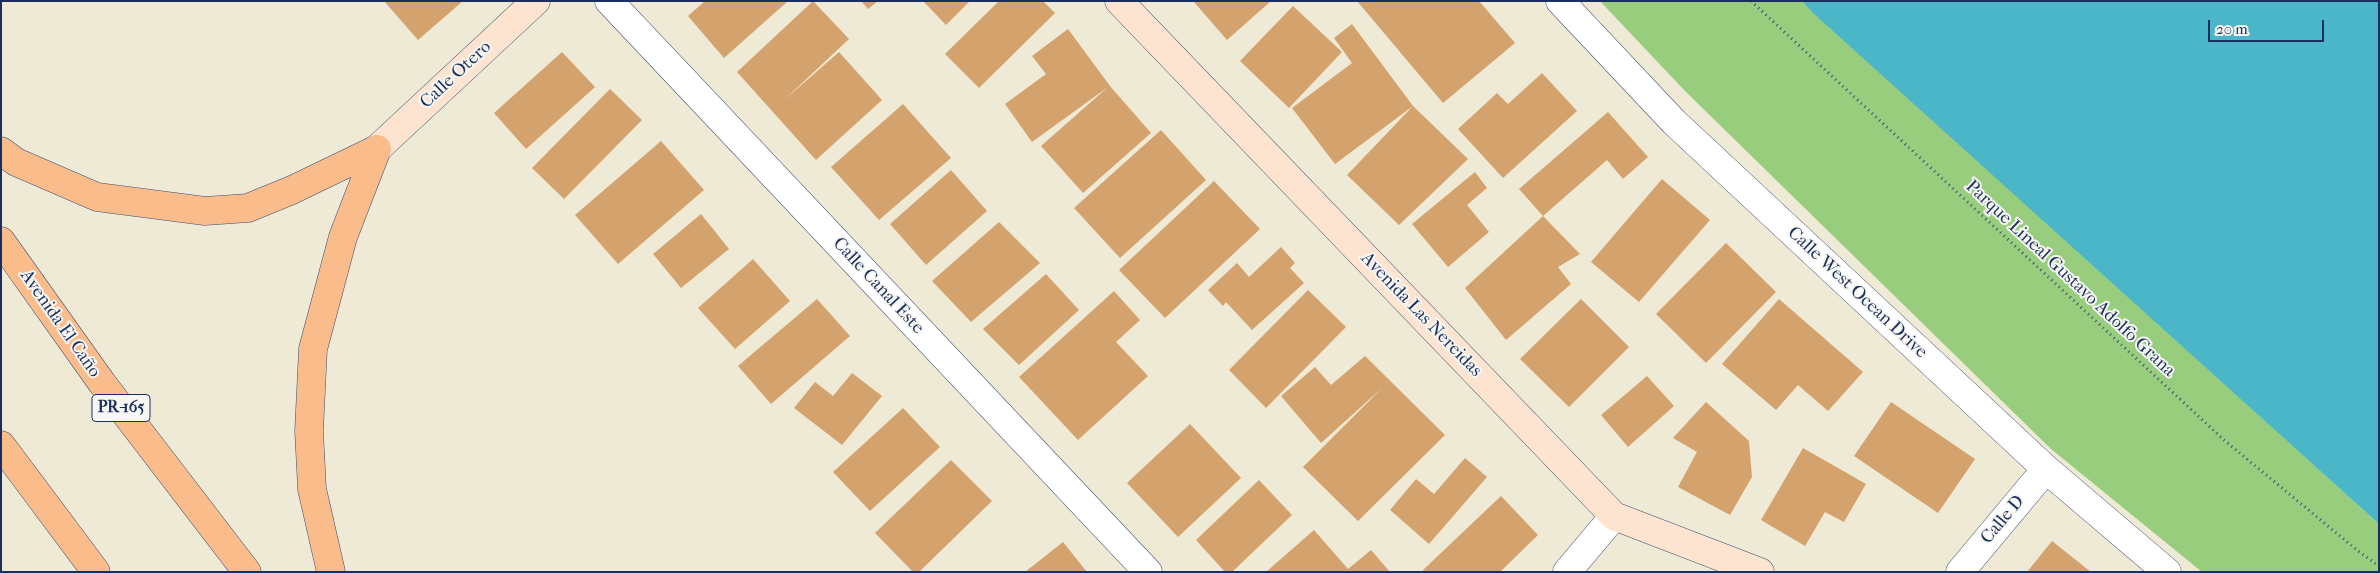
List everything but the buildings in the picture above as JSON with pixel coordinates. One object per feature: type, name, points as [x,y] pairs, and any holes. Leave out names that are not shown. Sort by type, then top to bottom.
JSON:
[{"type":"highway","points":[[1,151],[16,162],[97,197],[205,211],[248,208],[292,190],[377,149]]},
{"type":"highway","points":[[332,572],[312,489],[309,431],[313,349],[343,237],[377,149]]},
{"type":"highway","name":"Avenida El Caño","points":[[1,241],[102,383],[247,572]]},
{"type":"highway","points":[[1,445],[96,572]]},
{"type":"street","name":"Calle Otero","points":[[377,149],[536,1]]},
{"type":"street","name":"Calle Canal Este","points":[[608,1],[1148,572]]},
{"type":"street","name":"Avenida Las Nereidas","points":[[1119,1],[1614,516],[1760,572]]},
{"type":"street","name":"Calle West Ocean Drive","points":[[1560,1],[1674,122],[2046,469],[2167,572]]},
{"type":"street","name":"Calle D","points":[[1960,572],[2046,469]]},
{"type":"street","points":[[1567,572],[1614,516]]},
{"type":"path","name":"Parque Lineal Gustavo Adolfo Grana","points":[[1751,1],[2224,440],[2358,551],[2379,566]]},
{"type":"green space","points":[[1600,1],[1802,1],[2379,524],[2379,572],[2202,572],[2051,449],[1685,91]]},
{"type":"water","points":[[1802,1],[2379,1],[2379,524],[1813,13]]}]
